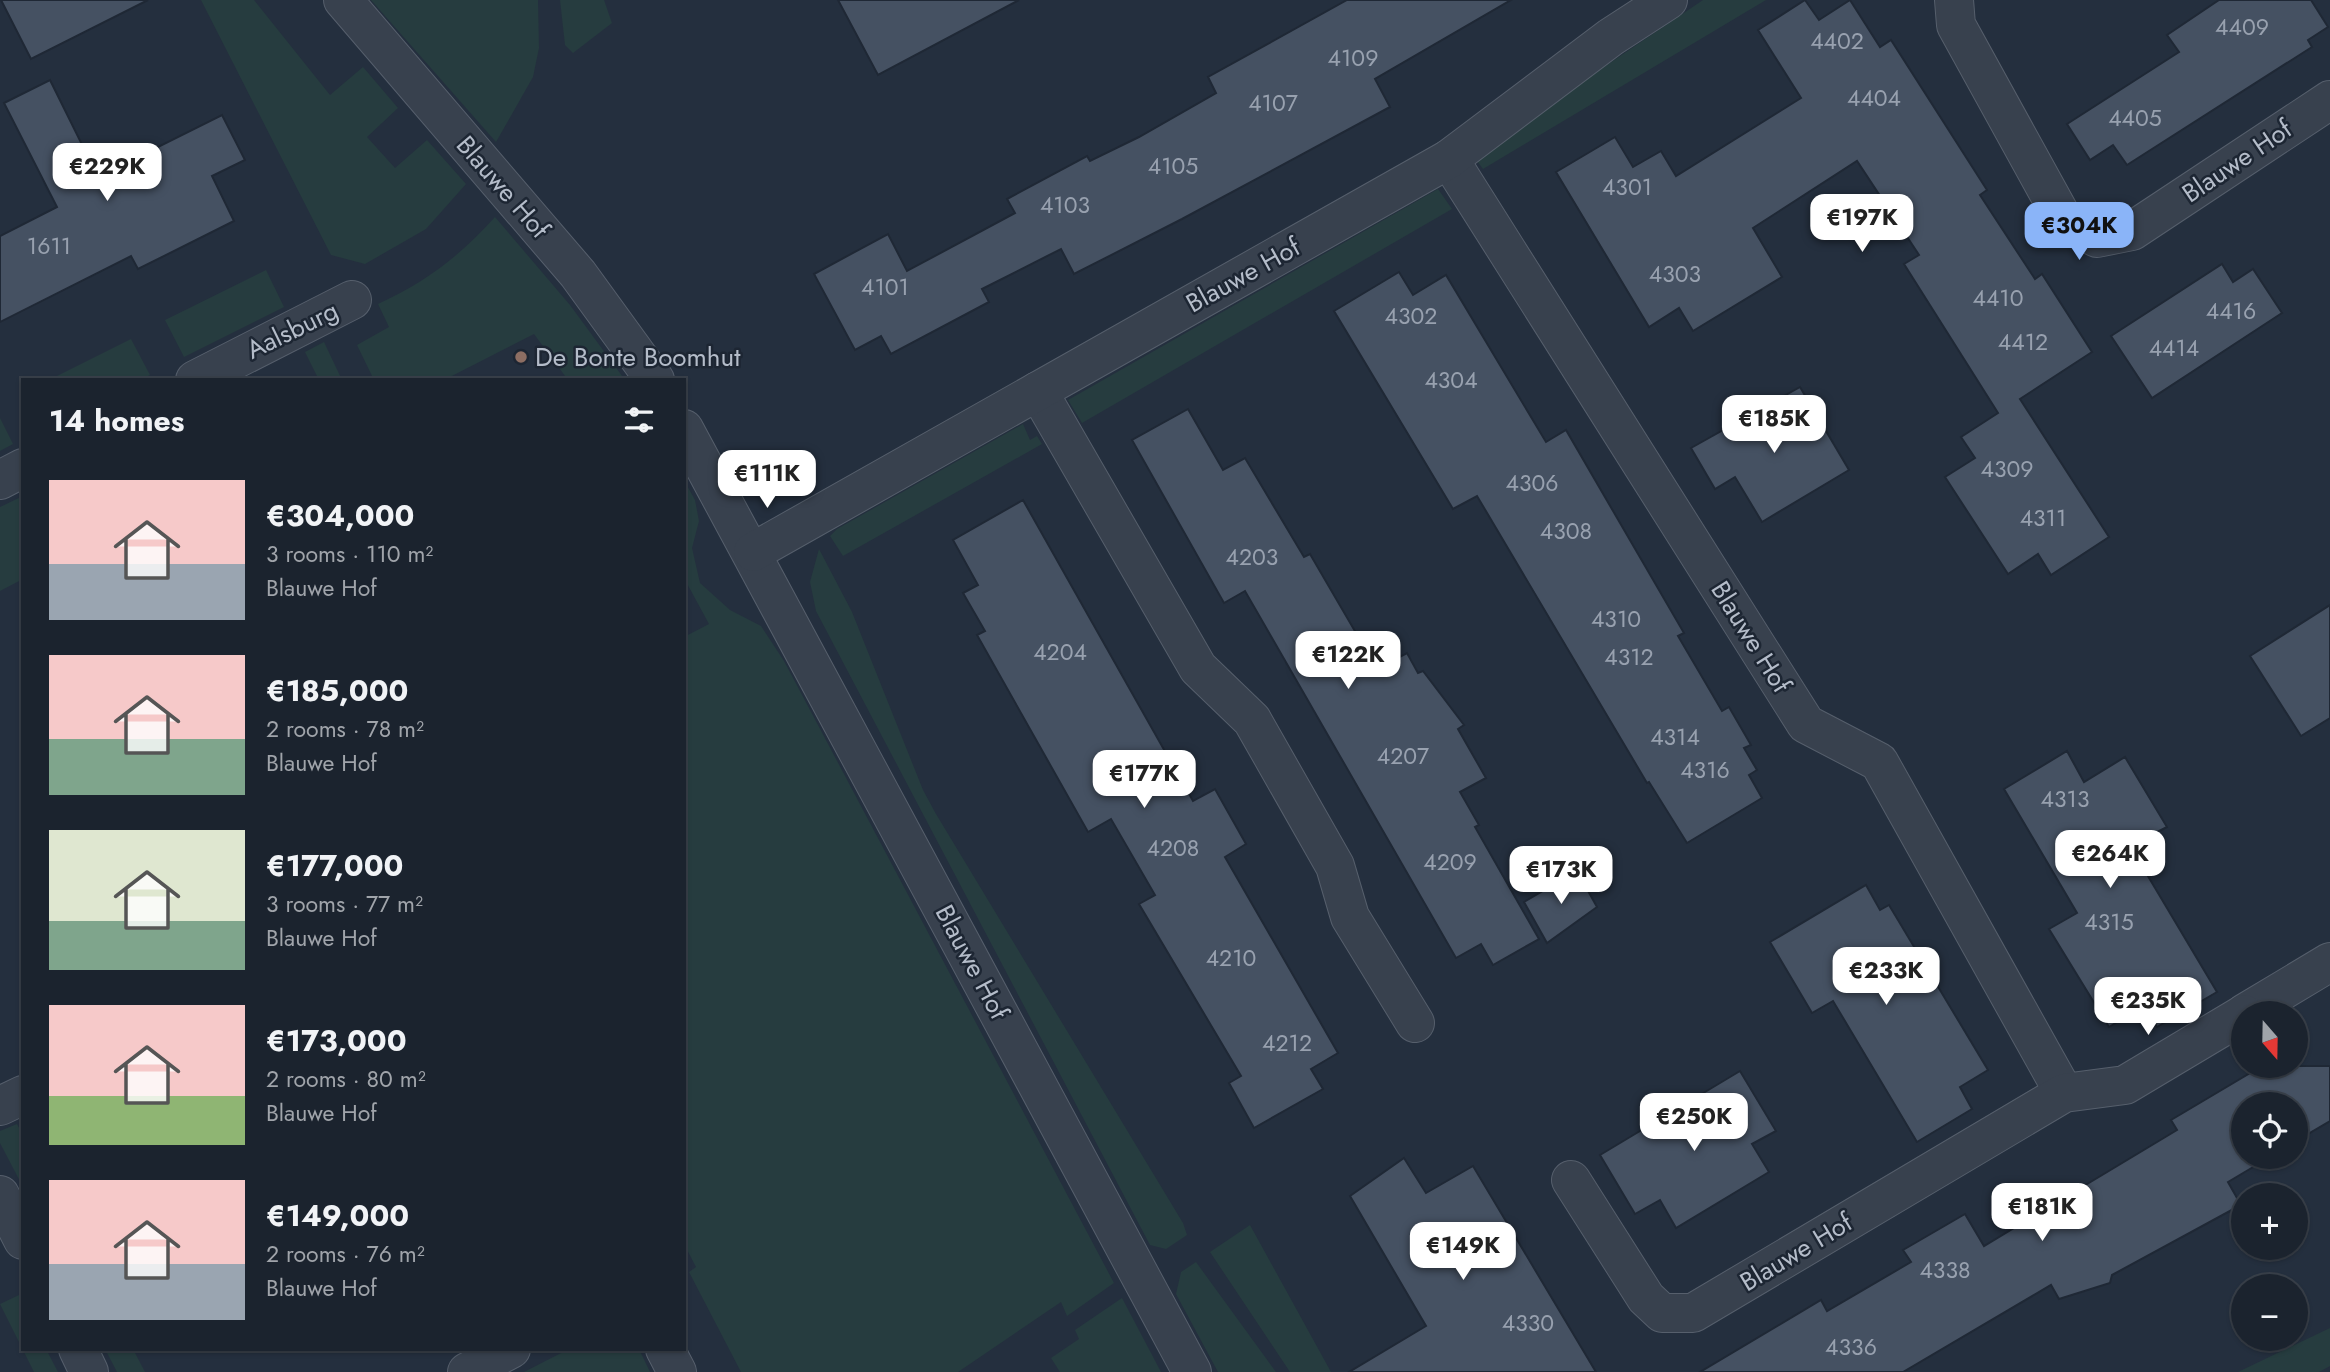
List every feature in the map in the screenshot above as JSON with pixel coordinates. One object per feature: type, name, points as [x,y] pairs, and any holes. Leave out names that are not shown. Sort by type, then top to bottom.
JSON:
[{"type":"street","name":"Blauwe Hof","points":[[343,0],[578,274],[654,378]]},
{"type":"street","name":"Blauwe Hof","points":[[753,552],[1449,159],[1611,37],[1668,0]]},
{"type":"street","name":"Blauwe Hof","points":[[1954,0],[1956,25],[2064,221],[2096,238],[2132,231],[2330,100]]},
{"type":"street","name":"Blauwe Hof","points":[[1449,159],[1806,723],[1879,762],[2064,1093]]},
{"type":"street","name":"Aalsburg","points":[[199,378],[352,300]]},
{"type":"street","points":[[1038,391],[1198,668],[1252,720],[1335,866],[1350,917],[1415,1023]]},
{"type":"street","name":"Blauwe Hof","points":[[686,433],[753,552],[1192,1372]]},
{"type":"street","points":[[0,480],[21,469]]},
{"type":"street","name":"Blauwe Hof","points":[[2266,1001],[2330,962]]},
{"type":"street","name":"Blauwe Hof","points":[[1571,1180],[1646,1298],[1662,1313],[1693,1313],[2064,1093],[2126,1085],[2231,1022]]},
{"type":"street","points":[[0,1106],[21,1096]]},
{"type":"street","points":[[0,1195],[21,1236]]},
{"type":"street","points":[[79,1351],[89,1372]]},
{"type":"street","points":[[467,1372],[507,1351]]},
{"type":"street","points":[[666,1351],[677,1372]]},
{"type":"green space","points":[[201,0],[254,0],[330,95],[363,67],[398,108],[367,137],[395,168],[427,140],[466,184],[426,229],[365,264],[331,255]]},
{"type":"green space","points":[[371,0],[538,0],[539,48],[533,77],[496,142]]},
{"type":"green space","points":[[560,0],[604,0],[612,23],[573,53],[565,45]]},
{"type":"green space","points":[[1703,0],[1766,0],[1483,169],[1477,161],[1518,125]]},
{"type":"green space","points":[[1438,189],[1452,209],[1082,423],[1068,400]]},
{"type":"green space","points":[[495,217],[570,305],[624,378],[567,378],[534,334],[448,378],[373,378],[357,345],[389,327],[378,304],[412,286],[469,244]]},
{"type":"green space","points":[[266,270],[284,307],[184,357],[165,320]]},
{"type":"green space","points":[[131,339],[150,375],[144,378],[53,378]]},
{"type":"green space","points":[[324,342],[341,378],[318,378],[305,352]]},
{"type":"green space","points":[[0,418],[13,444],[0,451]]},
{"type":"green space","points":[[1023,424],[1030,440],[1037,436],[1042,444],[843,556],[830,536],[837,529]]},
{"type":"green space","points":[[686,484],[695,500],[699,521],[692,548],[700,583],[730,610],[761,626],[784,661],[1114,1283],[1067,1316],[1061,1302],[958,1372],[741,1372],[689,1272],[696,1267],[686,1248],[686,636],[709,624],[686,582]]},
{"type":"green space","points":[[21,497],[21,580],[0,591],[0,507]]},
{"type":"green space","points":[[819,549],[852,612],[923,790],[1183,1223],[1187,1235],[1166,1249],[1150,1245],[816,611],[810,582]]},
{"type":"green space","points":[[17,1124],[21,1131],[21,1183],[0,1143],[0,1131]]},
{"type":"green space","points":[[1250,1225],[1331,1372],[1290,1372],[1210,1252]]},
{"type":"green space","points":[[1196,1262],[1276,1372],[1218,1372],[1176,1294],[1181,1272]]},
{"type":"green space","points":[[19,1295],[21,1298],[21,1346],[0,1304]]},
{"type":"green space","points":[[1122,1298],[1161,1372],[1060,1372],[1051,1358],[1079,1339],[1075,1330]]},
{"type":"green space","points":[[2330,1328],[2330,1366],[2319,1372],[2238,1372],[2282,1351],[2308,1351],[2308,1339]]},
{"type":"green space","points":[[24,1351],[47,1351],[58,1372],[34,1372]]},
{"type":"green space","points":[[106,1351],[134,1351],[145,1372],[117,1372]]},
{"type":"green space","points":[[565,1351],[640,1351],[650,1372],[524,1372]]},
{"type":"building","points":[[1,0],[148,0],[31,59]]},
{"type":"building","points":[[838,0],[1019,0],[878,75]]},
{"type":"building","points":[[1347,0],[1511,0],[1375,79],[1390,107],[1182,219],[1074,274],[1061,249],[982,289],[989,302],[891,354],[881,336],[855,350],[814,274],[888,234],[907,271],[1015,213],[1007,199],[1087,156],[1090,161],[1139,137],[1216,93],[1208,77]]},
{"type":"building","points":[[1805,0],[1819,20],[1850,0],[1880,47],[1891,40],[1987,190],[1980,195],[2035,279],[2042,274],[2092,352],[2020,399],[2109,537],[2051,575],[2038,554],[2008,574],[1945,477],[1975,458],[1961,437],[1998,413],[1904,264],[1919,255],[1857,161],[1753,228],[1782,277],[1693,331],[1679,308],[1649,327],[1556,172],[1615,137],[1633,167],[1661,151],[1676,176],[1801,98],[1758,30]]},
{"type":"building","points":[[2219,0],[2311,0],[2328,27],[2308,40],[2312,47],[2127,165],[2113,145],[2090,160],[2067,124],[2179,52],[2167,35]]},
{"type":"building","points":[[50,80],[98,177],[222,115],[245,160],[212,176],[234,221],[138,269],[131,256],[0,322],[0,236],[57,207],[4,103]]},
{"type":"building","points":[[2222,264],[2233,282],[2253,269],[2282,313],[2152,398],[2111,336]]},
{"type":"building","points":[[1399,272],[1413,295],[1446,275],[1546,442],[1566,430],[1684,633],[1678,636],[1722,711],[1729,707],[1751,745],[1744,748],[1757,770],[1749,775],[1762,798],[1687,843],[1649,782],[1647,783],[1477,496],[1453,509],[1334,311]]},
{"type":"building","points":[[1800,387],[1849,470],[1762,522],[1735,477],[1715,489],[1691,448]]},
{"type":"building","points":[[1188,409],[1223,470],[1245,458],[1304,557],[1310,554],[1377,669],[1407,653],[1418,673],[1423,671],[1464,725],[1458,729],[1486,778],[1460,792],[1479,825],[1475,827],[1539,939],[1493,965],[1481,944],[1456,958],[1245,591],[1224,603],[1132,440]]},
{"type":"building","points":[[1023,500],[1193,801],[1215,789],[1246,844],[1225,857],[1338,1053],[1311,1069],[1323,1089],[1254,1128],[1229,1083],[1241,1076],[1139,904],[1155,895],[1111,819],[1088,832],[977,635],[985,631],[963,593],[978,585],[953,540]]},
{"type":"building","points":[[2330,605],[2330,718],[2301,736],[2250,656]]},
{"type":"building","points":[[2067,751],[2084,782],[2125,757],[2167,827],[2130,846],[2217,992],[2157,1027],[2144,1006],[2109,1027],[2049,929],[2077,913],[2004,789]]},
{"type":"building","points":[[1577,871],[1597,907],[1547,943],[1524,902]]},
{"type":"building","points":[[1866,885],[1880,910],[1889,905],[1988,1070],[1960,1087],[1972,1109],[1917,1142],[1833,1001],[1812,1013],[1770,942]]},
{"type":"building","points":[[2308,1066],[2330,1066],[2330,1121],[2308,1134],[2308,1092],[2231,1092],[2231,1169],[2250,1169],[2228,1182],[2231,1187],[2231,1210],[2112,1275],[2110,1283],[2059,1299],[2051,1285],[1903,1372],[1700,1372],[1821,1300],[1827,1311],[1911,1262],[1903,1250],[1965,1214],[1984,1246],[2177,1130],[2171,1120],[2242,1078],[2308,1078]]},
{"type":"building","points":[[1740,1071],[1776,1131],[1752,1144],[1769,1172],[1676,1228],[1660,1200],[1635,1214],[1600,1155]]},
{"type":"building","points":[[1404,1158],[1426,1193],[1473,1166],[1596,1372],[1349,1372],[1426,1326],[1350,1196]]},
{"type":"place","name":"De Bonte Boomhut","points":[[521,357]]}]
